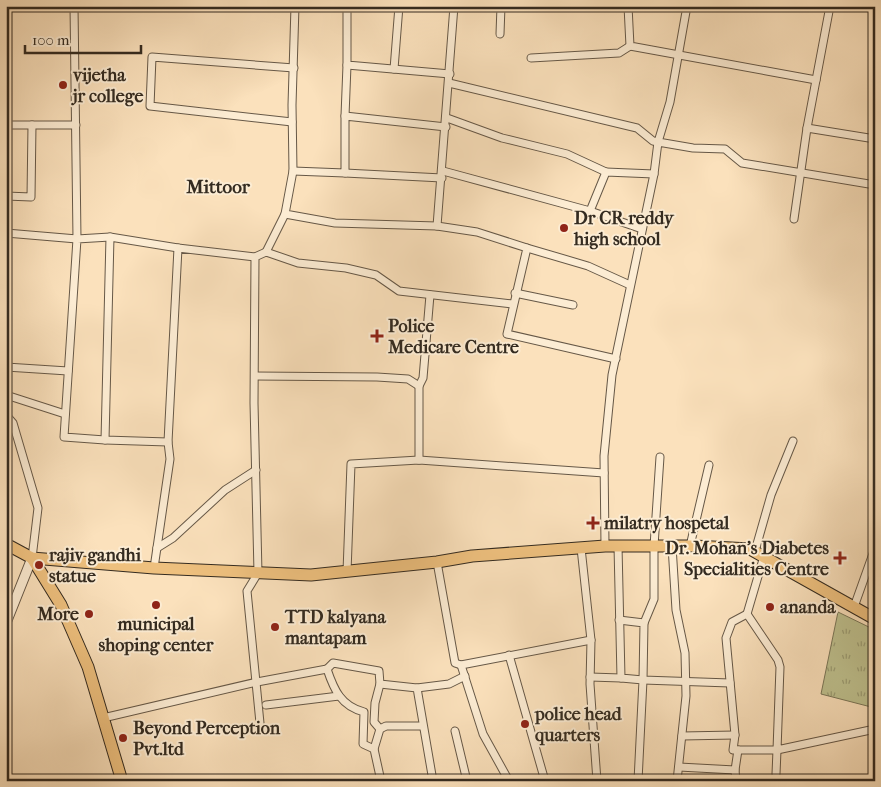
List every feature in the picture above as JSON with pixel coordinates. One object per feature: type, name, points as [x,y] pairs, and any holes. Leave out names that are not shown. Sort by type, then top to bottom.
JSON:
[{"type":"main road","points":[[6,544],[32,558],[154,568],[311,575],[437,562],[472,556],[605,546],[750,548],[875,619]]},
{"type":"main road","points":[[32,558],[61,605],[88,667],[122,781]]},
{"type":"street","points":[[74,6],[77,239],[64,437],[168,442]]},
{"type":"street","points":[[6,233],[77,239],[110,237],[178,248],[255,257],[266,252],[285,214],[294,171],[292,122],[295,6]]},
{"type":"street","points":[[345,173],[347,6]]},
{"type":"street","points":[[394,69],[399,6]]},
{"type":"street","points":[[438,226],[454,6]]},
{"type":"street","points":[[500,34],[501,6]]},
{"type":"street","points":[[628,6],[630,46]]},
{"type":"street","points":[[605,546],[604,473],[612,375],[654,174],[658,142],[670,102],[687,6]]},
{"type":"street","points":[[794,219],[807,128],[830,6]]},
{"type":"street","points":[[531,58],[619,53],[630,46],[678,53],[816,80]]},
{"type":"street","points":[[292,122],[150,106],[152,57],[294,68]]},
{"type":"street","points":[[347,65],[450,74]]},
{"type":"street","points":[[449,82],[637,128],[658,142],[693,148],[725,149],[742,163],[769,169],[801,172],[875,185]]},
{"type":"street","points":[[345,116],[446,127]]},
{"type":"street","points":[[446,118],[502,138],[567,154],[606,172],[654,174]]},
{"type":"street","points":[[6,125],[76,124]]},
{"type":"street","points":[[6,196],[31,197],[32,125]]},
{"type":"street","points":[[807,128],[875,139]]},
{"type":"street","points":[[294,171],[442,175],[590,211],[642,229]]},
{"type":"street","points":[[590,211],[606,172]]},
{"type":"street","points":[[285,214],[335,223],[438,226],[477,232],[588,266],[630,285]]},
{"type":"street","points":[[105,440],[110,237]]},
{"type":"street","points":[[154,568],[170,459],[168,442],[178,248]]},
{"type":"street","points":[[527,248],[515,292],[507,334],[616,359]]},
{"type":"street","points":[[266,252],[298,263],[346,268],[376,275],[399,291],[513,304]]},
{"type":"street","points":[[255,257],[258,573],[247,590],[260,723]]},
{"type":"street","points":[[515,292],[573,305]]},
{"type":"street","points":[[418,460],[419,386],[423,378],[430,295]]},
{"type":"street","points":[[6,367],[68,371]]},
{"type":"street","points":[[255,376],[377,377],[408,379],[419,386]]},
{"type":"street","points":[[6,395],[65,414]]},
{"type":"street","points":[[6,415],[13,423],[38,508],[32,558],[7,620]]},
{"type":"street","points":[[776,774],[780,667],[778,660],[747,614],[771,495],[793,441]]},
{"type":"street","points":[[638,781],[644,623],[654,599],[654,546],[660,457]]},
{"type":"street","points":[[347,572],[351,464],[418,460],[424,462],[604,473]]},
{"type":"street","points":[[690,546],[709,465]]},
{"type":"street","points":[[157,548],[173,538],[225,490],[256,470]]},
{"type":"street","points":[[618,546],[620,678]]},
{"type":"street","points":[[672,546],[673,582],[685,653],[686,682],[677,781]]},
{"type":"street","points":[[581,548],[592,640],[590,677],[597,781]]},
{"type":"street","points":[[854,607],[875,548]]},
{"type":"street","points":[[437,562],[455,663],[461,665],[592,640]]},
{"type":"street","points":[[747,614],[732,622],[726,638],[734,735],[733,750],[777,750],[875,729]]},
{"type":"street","points":[[619,620],[644,623]]},
{"type":"street","points":[[510,655],[545,781]]},
{"type":"street","points":[[103,718],[257,682],[327,669],[333,663],[379,671],[380,684],[375,703],[374,722],[380,729]]},
{"type":"street","points":[[461,665],[484,734],[509,781]]},
{"type":"street","points":[[327,669],[335,691],[339,696],[350,708],[364,712],[363,744],[374,749]]},
{"type":"street","points":[[380,684],[417,688],[449,684],[465,676]]},
{"type":"street","points":[[590,677],[730,683]]},
{"type":"street","points":[[417,688],[422,726],[433,781]]},
{"type":"street","points":[[266,706],[339,696]]},
{"type":"street","points":[[381,781],[374,749],[380,729],[386,726],[422,726]]},
{"type":"street","points":[[455,731],[467,781]]},
{"type":"street","points":[[682,736],[734,735]]},
{"type":"street","points":[[736,781],[735,770],[738,750]]},
{"type":"street","points":[[679,767],[735,770]]},
{"type":"green space","points":[[838,612],[875,630],[875,708],[821,694]]},
{"type":"place","name":"vijetha jr college","points":[[63,85]]},
{"type":"place","name":"Dr CR reddy high school","points":[[564,228]]},
{"type":"place","name":"Police Medicare Centre","points":[[377,336]]},
{"type":"place","name":"milatry hospetal","points":[[593,523]]},
{"type":"place","name":"Dr. Mohan's Diabetes Specialities Centre","points":[[840,558]]},
{"type":"place","name":"rajiv gandhi statue","points":[[39,565]]},
{"type":"place","name":"municipal shoping center","points":[[156,605]]},
{"type":"place","name":"ananda","points":[[770,607]]},
{"type":"place","name":"More","points":[[89,614]]},
{"type":"place","name":"TTD kalyana mantapam","points":[[275,627]]},
{"type":"place","name":"police head quarters","points":[[525,724]]},
{"type":"place","name":"Beyond Perception Pvt.ltd","points":[[123,738]]},
{"type":"district","name":"Mittoor","points":[[218,187]]}]
